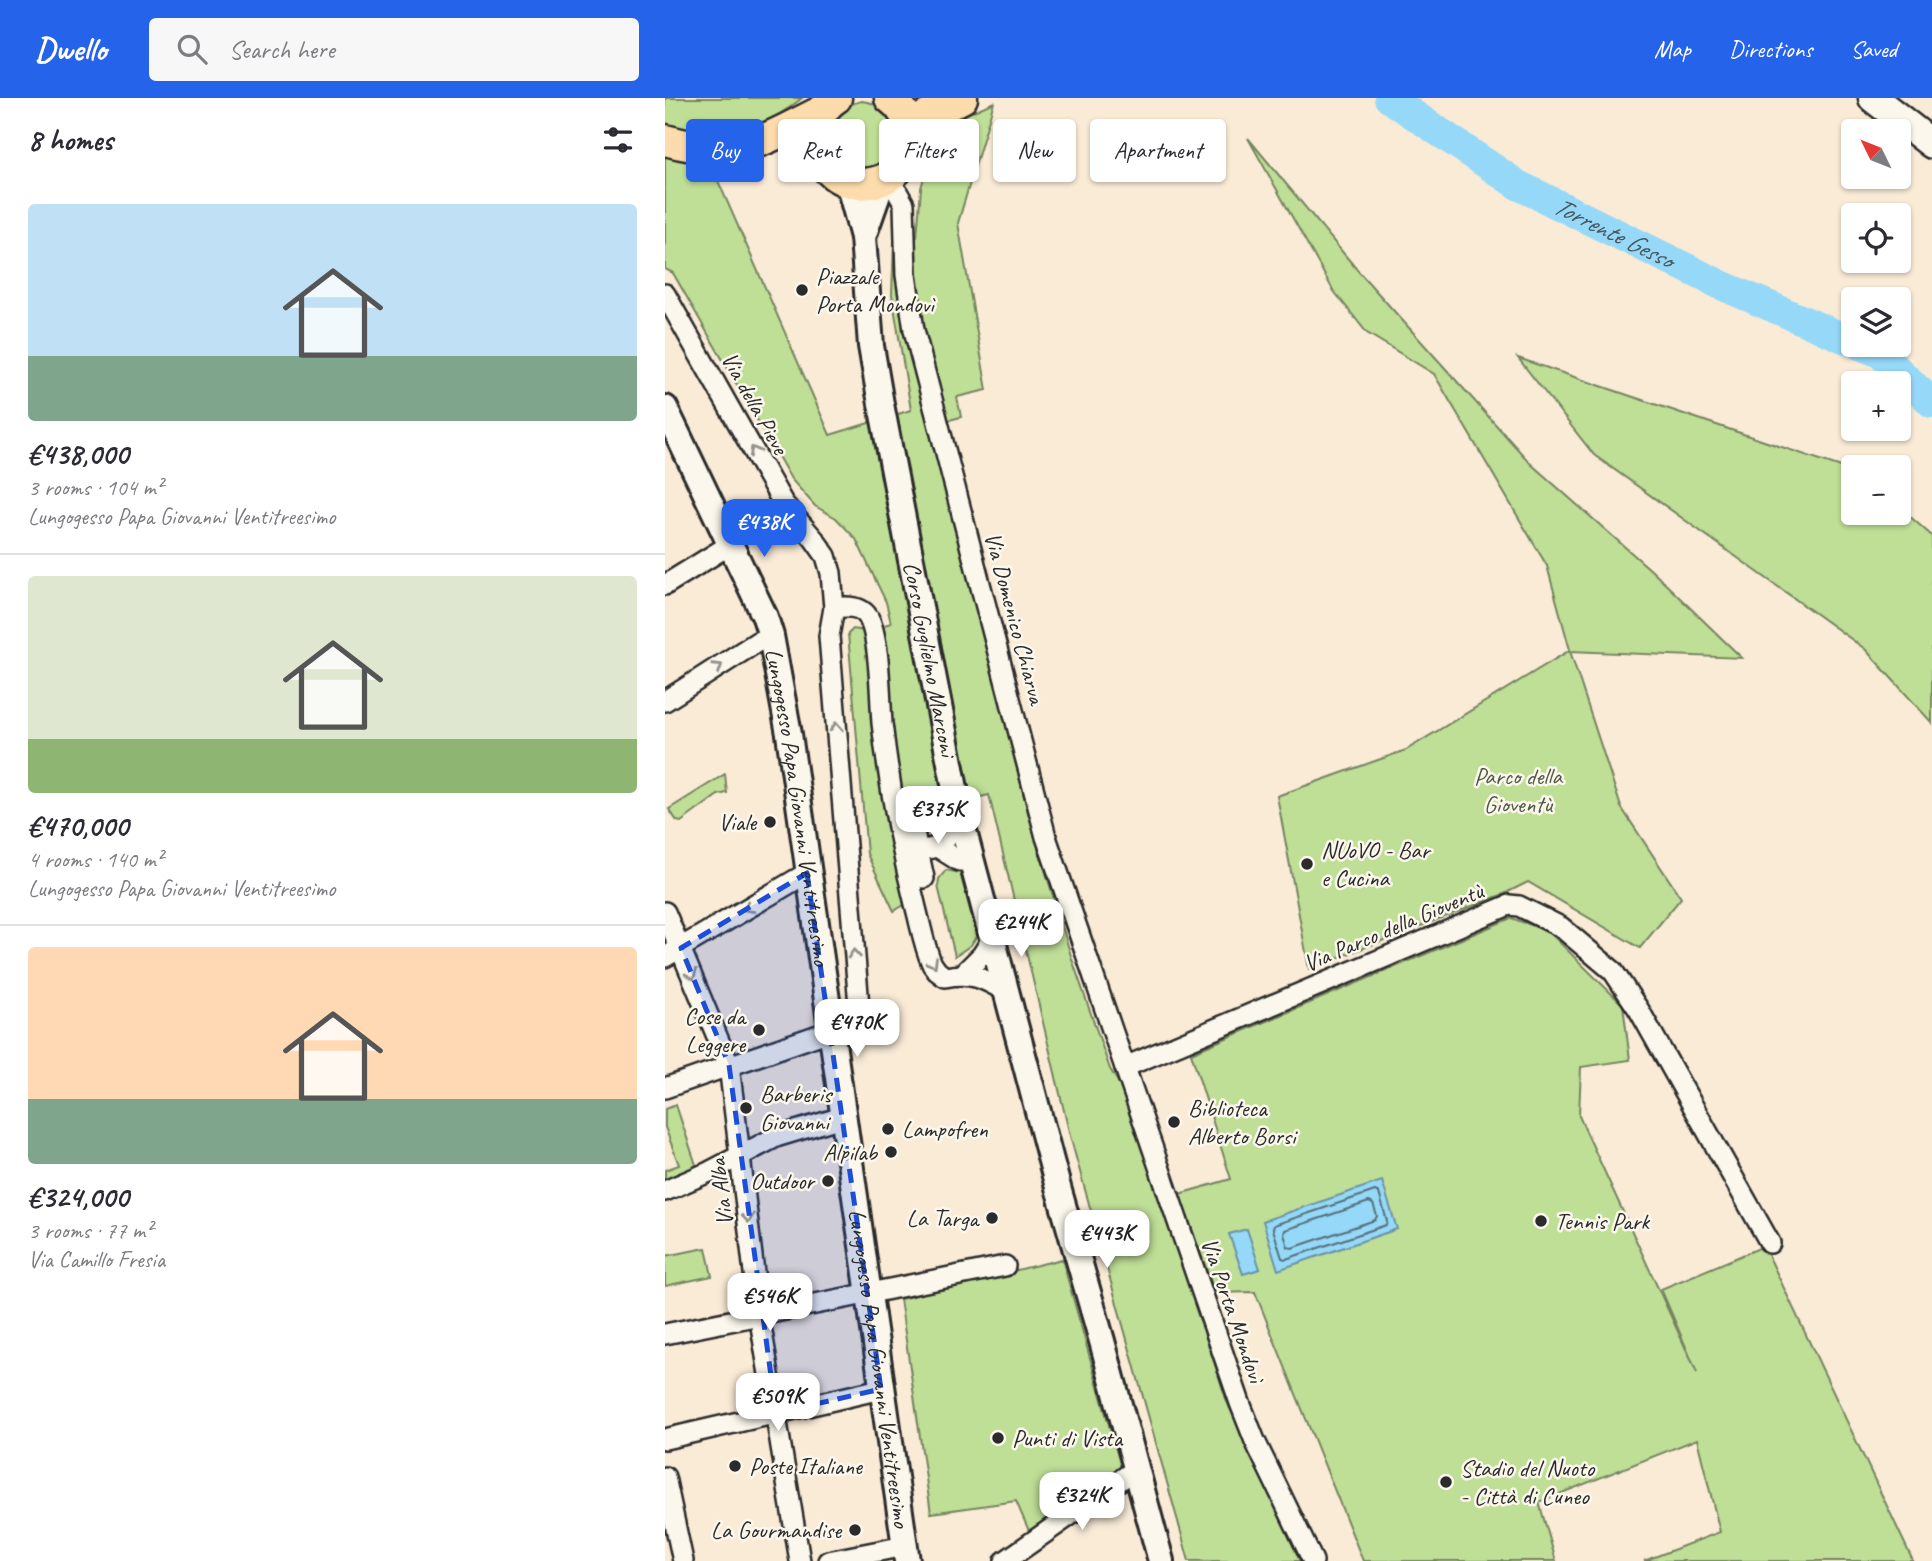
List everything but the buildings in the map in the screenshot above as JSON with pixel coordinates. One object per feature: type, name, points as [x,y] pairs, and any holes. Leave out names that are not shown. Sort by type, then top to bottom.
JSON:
[{"type":"main road","points":[[890,98],[897,103],[907,119]]},
{"type":"main road","points":[[920,119],[962,98]]},
{"type":"main road","points":[[1873,98],[1932,144]]},
{"type":"main road","points":[[764,139],[830,102]]},
{"type":"main road","points":[[820,119],[830,102]]},
{"type":"main road","points":[[665,140],[686,145]]},
{"type":"main road","points":[[848,182],[872,184],[879,181]]},
{"type":"street","name":"Corso Guglielmo Marconi","points":[[848,182],[863,237],[871,346],[961,820],[1161,1561]]},
{"type":"street","name":"Corso Guglielmo Marconi","points":[[863,237],[884,182]]},
{"type":"street","name":"Via Domenico Chiarva","points":[[889,182],[904,204],[906,275],[914,330],[1047,837],[1125,1067]]},
{"type":"street","name":"Via della Pieve","points":[[665,294],[783,503],[814,539],[825,556],[831,573],[834,608],[829,636],[859,1006],[848,1025],[665,1088]]},
{"type":"street","name":"Lungogesso Papa Giovanni Ventitreesimo","points":[[665,408],[759,604],[771,636],[789,734],[906,1553]]},
{"type":"street","points":[[665,585],[731,544]]},
{"type":"street","points":[[834,608],[846,606],[860,609],[868,617],[873,632],[883,724],[905,866],[928,955],[937,971],[945,976],[964,973],[989,981],[1007,992]]},
{"type":"street","points":[[665,701],[757,642],[771,636]]},
{"type":"street","points":[[880,681],[893,713],[906,798],[928,849],[924,878]]},
{"type":"street","points":[[928,849],[961,820]]},
{"type":"street","points":[[928,849],[959,861],[972,861]]},
{"type":"street","points":[[673,952],[807,873]]},
{"type":"street","name":"Via Parco della Gioventù","points":[[1125,1067],[1509,905],[1519,906],[1561,927],[1613,971],[1639,1010],[1770,1243]]},
{"type":"street","name":"Via Alba","points":[[665,912],[673,952],[729,1065],[759,1314],[800,1561]]},
{"type":"street","points":[[964,973],[982,955],[992,939]]},
{"type":"street","name":"Via Porta Mondovì","points":[[1125,1067],[1240,1403],[1255,1441],[1313,1561]]},
{"type":"street","points":[[665,1191],[776,1138],[842,1117]]},
{"type":"street","points":[[665,1334],[1005,1266]]},
{"type":"street","points":[[665,1438],[881,1389]]},
{"type":"street","points":[[1005,1561],[1136,1469]]},
{"type":"street","points":[[665,1477],[683,1561]]},
{"type":"street","points":[[828,1561],[906,1553]]},
{"type":"highlighted area","points":[[807,873],[881,1389],[776,1413],[729,1065],[681,948]]},
{"type":"green space","points":[[665,98],[802,98],[764,121],[686,119],[686,129],[665,123]]},
{"type":"green space","points":[[862,101],[873,103],[894,119],[879,119],[879,167],[871,174],[865,172],[865,119],[833,119],[850,105]]},
{"type":"green space","points":[[994,102],[979,152],[979,119],[955,119]]},
{"type":"green space","name":"Parco della Gioventù","points":[[1248,138],[1359,272],[1531,464],[1652,571],[1742,658],[1570,651],[1621,807],[1681,898],[1640,948],[1528,882],[1504,894],[1309,969],[1277,796],[1406,750],[1570,650],[1547,566],[1434,374],[1367,333],[1333,290]]},
{"type":"green space","points":[[665,155],[686,160],[686,182],[719,182],[830,435],[911,410],[892,295],[894,242],[917,237],[923,182],[970,182],[958,223],[987,390],[957,397],[961,417],[933,424],[1028,813],[1071,956],[1110,1069],[1120,1085],[1167,1216],[1227,1402],[1300,1561],[1189,1561],[1070,1136],[989,795],[947,805],[941,813],[929,817],[916,808],[886,801],[904,905],[894,911],[867,854],[848,634],[853,629],[864,631],[891,623],[886,602],[856,539],[836,518],[815,506],[791,479],[673,273],[665,269]]},
{"type":"green space","points":[[1518,358],[1841,467],[1841,525],[1911,525],[1911,518],[1932,536],[1932,723],[1865,649],[1594,455]]},
{"type":"green space","points":[[725,774],[727,793],[718,795],[681,822],[677,821],[669,809]]},
{"type":"green space","points":[[946,870],[960,873],[977,935],[971,945],[955,956],[938,886],[939,879]]},
{"type":"green space","points":[[1511,918],[1548,931],[1623,1005],[1630,1060],[1581,1067],[1579,1116],[1697,1373],[1661,1289],[1764,1246],[1913,1561],[1644,1561],[1720,1532],[1697,1439],[1539,1502],[1556,1561],[1363,1561],[1255,1292],[1215,1293],[1179,1194],[1231,1179],[1191,1053]]},
{"type":"green space","points":[[676,1105],[697,1168],[665,1179],[665,1170],[679,1165],[665,1127],[665,1109]]},
{"type":"green space","points":[[706,1248],[712,1276],[665,1286],[665,1256]]},
{"type":"green space","points":[[1062,1259],[1122,1471],[1032,1538],[1016,1501],[931,1513],[900,1299]]},
{"type":"water","points":[[1382,1181],[1397,1229],[1278,1270],[1263,1221]]},
{"type":"water","points":[[1247,1229],[1260,1269],[1243,1274],[1229,1234]]},
{"type":"waterway","name":"Torrente Gesso","points":[[1389,98],[1518,185],[1721,285],[1841,337]]},
{"type":"waterway","name":"Torrente Gesso","points":[[1884,357],[1932,403]]},
{"type":"place","name":"Piazzale Porta Mondovì","points":[[802,290]]},
{"type":"place","name":"Viale","points":[[770,822]]},
{"type":"place","name":"NUoVO - Bar e Cucina","points":[[1307,864]]},
{"type":"place","name":"Cose da Leggere","points":[[759,1030]]},
{"type":"place","name":"Barberis Giovanni","points":[[746,1108]]},
{"type":"place","name":"Biblioteca Alberto Borsi","points":[[1174,1122]]},
{"type":"place","name":"Lampofren","points":[[888,1129]]},
{"type":"place","name":"Alpilab","points":[[891,1152]]},
{"type":"place","name":"Outdoor","points":[[828,1181]]},
{"type":"place","name":"La Targa","points":[[992,1218]]},
{"type":"place","name":"Tennis Park","points":[[1541,1221]]},
{"type":"place","name":"Punti di Vista","points":[[998,1438]]},
{"type":"place","name":"Poste Italiane","points":[[735,1466]]},
{"type":"place","name":"Stadio del Nuoto - Città di Cuneo","points":[[1446,1482]]},
{"type":"place","name":"La Gourmandise","points":[[855,1530]]}]
